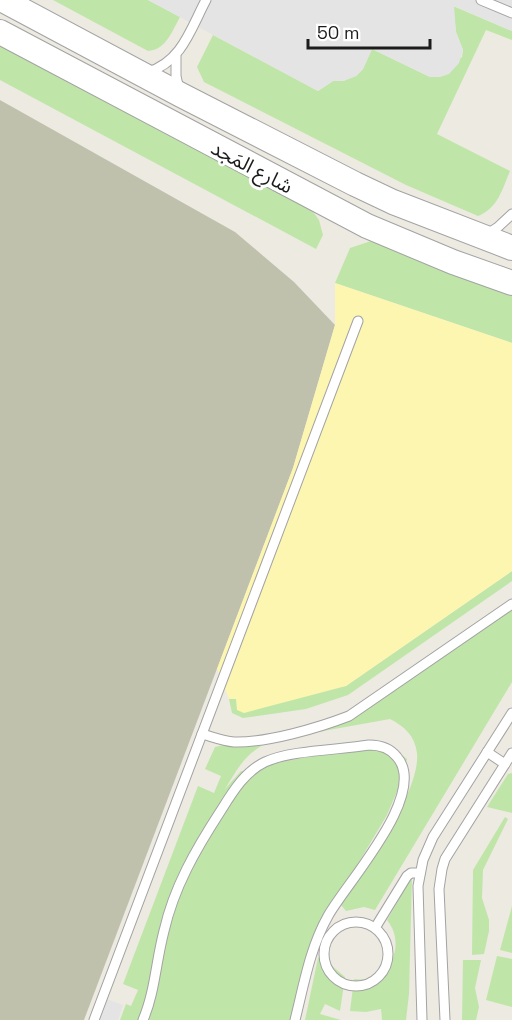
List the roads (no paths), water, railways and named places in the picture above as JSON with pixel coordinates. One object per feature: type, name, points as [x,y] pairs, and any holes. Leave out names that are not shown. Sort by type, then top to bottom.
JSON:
[{"type":"street","name":"شارع المَجد","points":[[3,0],[181,95],[383,198],[512,248]]},
{"type":"street","name":"شارع المَجد","points":[[0,32],[349,218],[453,262],[512,283]]},
{"type":"lane","points":[[140,73],[160,68],[176,56],[206,0]]},
{"type":"lane","points":[[481,0],[512,13]]},
{"type":"lane","points":[[176,56],[176,76],[181,95]]},
{"type":"lane","points":[[482,238],[512,214]]},
{"type":"lane","points":[[94,1020],[358,321]]},
{"type":"lane","points":[[202,734],[225,741],[256,740],[327,724],[349,716],[512,604]]},
{"type":"lane","points":[[422,1020],[420,873],[423,860],[433,837],[512,713]]},
{"type":"lane","points":[[143,1020],[153,990],[164,929],[182,877],[202,839],[242,780],[257,767],[278,758],[369,745],[384,747],[396,755],[405,769],[403,794],[379,842],[339,898],[322,939],[311,954],[295,1020]]},
{"type":"lane","points":[[487,752],[512,774]]},
{"type":"lane","points":[[445,1020],[439,890],[442,869],[445,859],[512,753]]},
{"type":"lane","points":[[375,928],[407,876],[411,873],[420,873]]},
{"type":"lane","points":[[357,921],[375,928],[387,945],[386,965],[381,974],[364,985],[344,984],[328,971],[322,939],[348,922],[357,921]]},
{"type":"lane","points":[[420,927],[441,927]]}]
